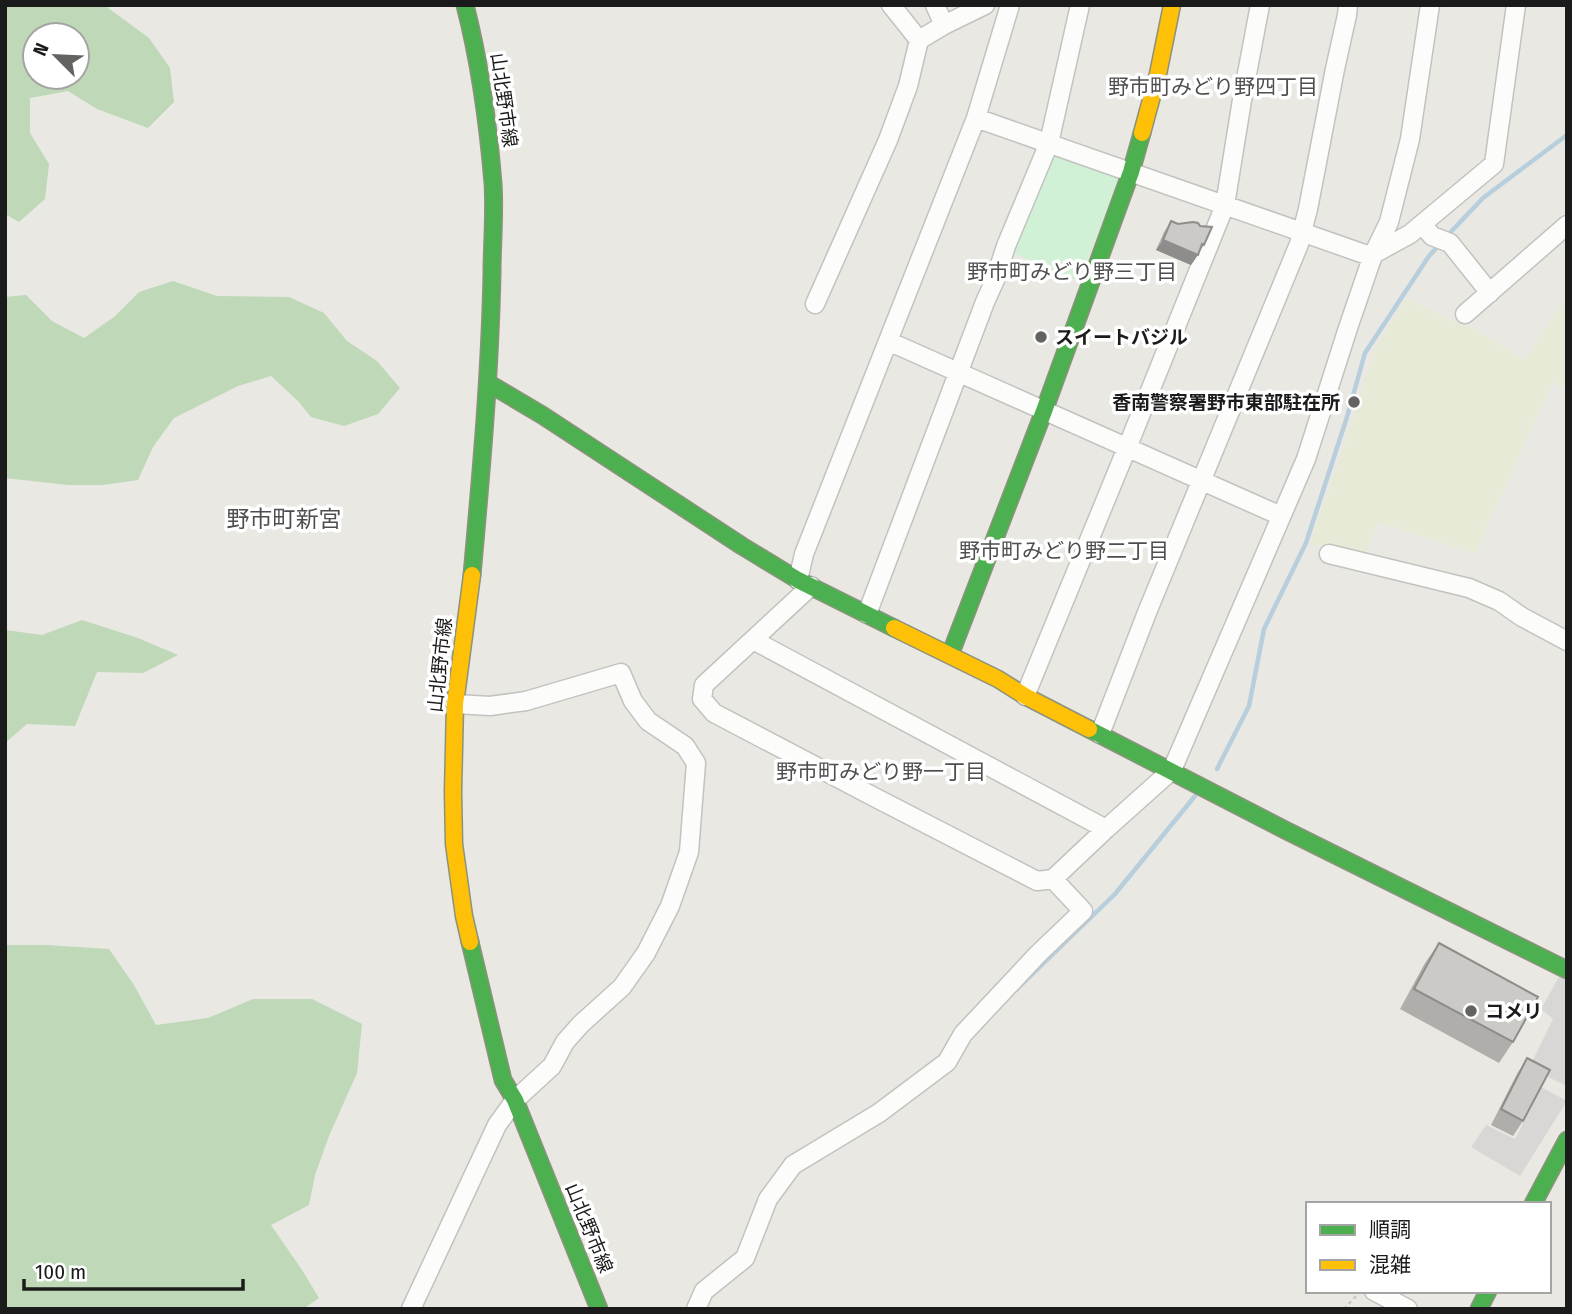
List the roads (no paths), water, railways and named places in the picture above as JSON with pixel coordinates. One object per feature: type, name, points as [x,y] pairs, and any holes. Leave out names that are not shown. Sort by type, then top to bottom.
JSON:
[{"type":"street","name":"山北野市線","points":[[465,5],[485,107],[493,186],[488,383],[470,595],[455,704],[454,845],[464,916],[503,1080],[515,1100],[599,1309]]},
{"type":"street","points":[[891,5],[919,40]]},
{"type":"street","points":[[935,5],[944,25]]},
{"type":"street","points":[[815,304],[888,140],[908,86],[919,40],[985,5]]},
{"type":"street","points":[[1010,5],[976,118],[804,554],[805,583],[753,640],[704,685],[702,699],[714,713],[1037,881],[1053,879],[1172,770],[1306,459],[1373,255],[1390,222],[1410,139],[1430,5]]},
{"type":"street","points":[[867,614],[1006,246],[1049,143],[1080,5]]},
{"type":"street","points":[[950,655],[1044,411],[1131,172],[1158,74],[1172,5]]},
{"type":"street","points":[[1025,696],[1225,205],[1260,5]]},
{"type":"street","points":[[1100,734],[1148,610],[1299,244],[1348,5]]},
{"type":"street","points":[[976,118],[1370,256],[1410,234],[1427,230],[1494,164],[1516,5]]},
{"type":"street","points":[[1465,314],[1567,225]]},
{"type":"street","points":[[1427,230],[1450,243],[1490,293]]},
{"type":"street","points":[[888,341],[1281,516]]},
{"type":"street","points":[[488,383],[542,415],[731,539],[805,583],[998,679],[1025,696],[1285,830],[1567,970]]},
{"type":"street","points":[[1329,554],[1469,588],[1499,601],[1522,617],[1567,640]]},
{"type":"street","points":[[753,640],[1106,829]]},
{"type":"street","points":[[411,1309],[497,1125],[515,1100],[552,1066],[565,1042],[581,1024],[622,987],[646,953],[670,906],[689,852],[696,763],[685,746],[648,721],[633,701],[621,673],[526,701],[489,706],[455,704]]},
{"type":"street","points":[[696,1309],[704,1291],[745,1258],[768,1199],[793,1165],[879,1113],[947,1062],[963,1034],[1038,954],[1083,911],[1053,879]]},
{"type":"street","points":[[1534,1202],[1567,1140]]},
{"type":"street","points":[[1378,1293],[1408,1309]]},
{"type":"street","points":[[1479,1309],[1487,1293]]},
{"type":"waterway","points":[[1446,237],[1483,198],[1567,135]]},
{"type":"waterway","points":[[1217,769],[1249,706],[1264,629],[1306,543],[1365,353],[1429,256],[1440,244]]},
{"type":"waterway","points":[[1016,990],[1115,894],[1195,796]]},
{"type":"place","name":"スイートバジル","points":[[1041,337]]},
{"type":"place","name":"香南警察署野市東部駐在所","points":[[1354,402]]},
{"type":"place","name":"コメリ","points":[[1471,1011]]},
{"type":"district","name":"野市町みどり野四丁目","points":[[1213,87]]},
{"type":"district","name":"野市町みどり野三丁目","points":[[1072,272]]},
{"type":"district","name":"野市町新宮","points":[[284,519]]},
{"type":"district","name":"野市町みどり野二丁目","points":[[1064,551]]},
{"type":"district","name":"野市町みどり野一丁目","points":[[881,772]]}]
